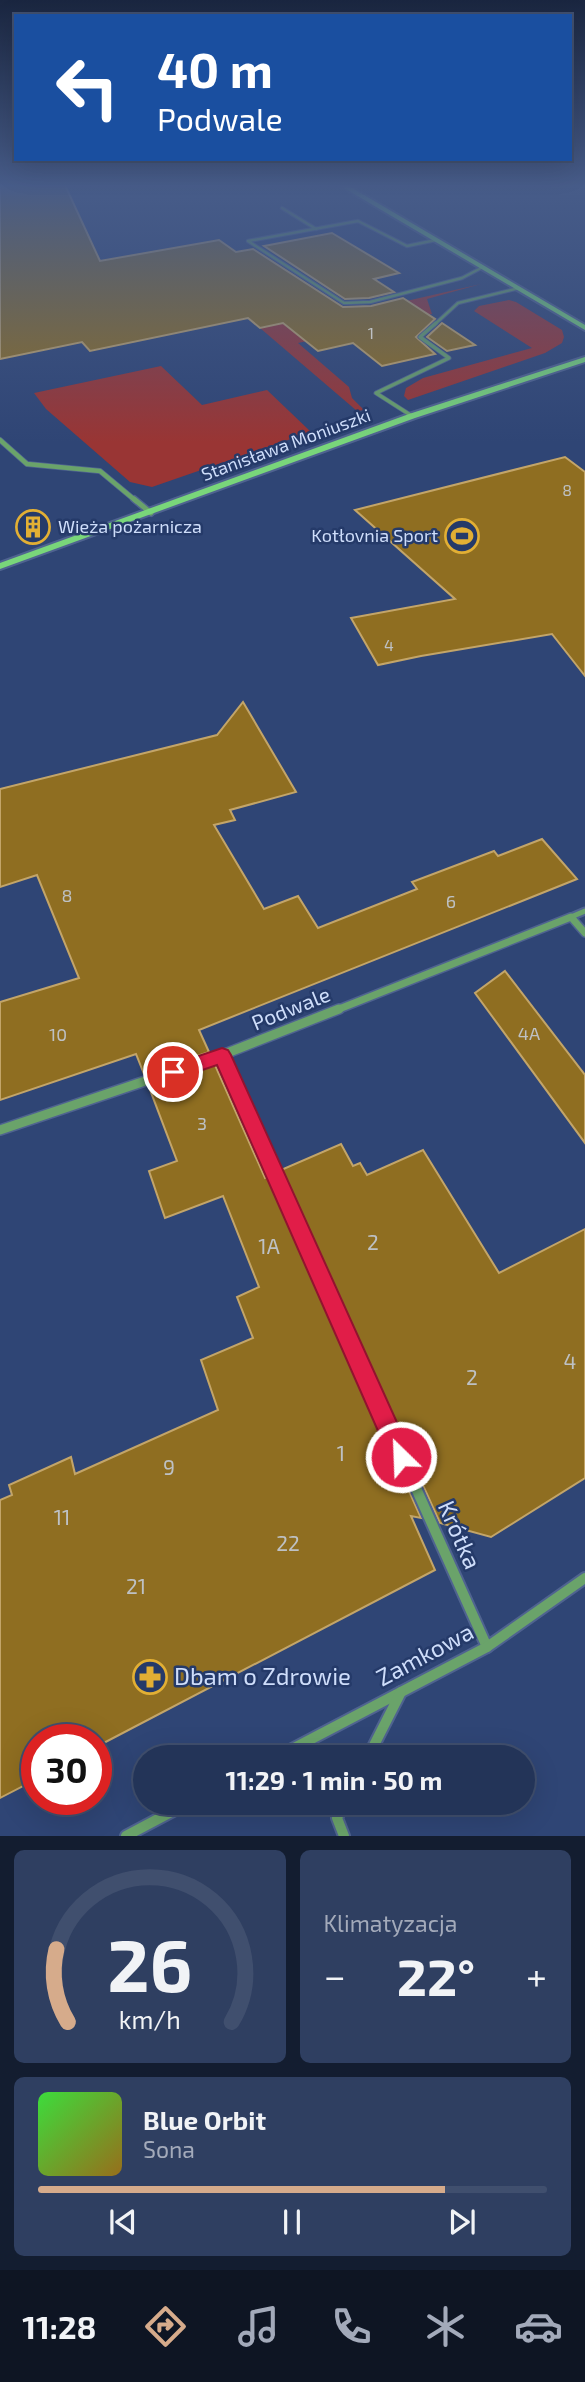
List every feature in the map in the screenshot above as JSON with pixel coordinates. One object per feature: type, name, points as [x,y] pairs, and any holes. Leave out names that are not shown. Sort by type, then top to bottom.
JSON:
[{"type":"street","points":[[489,271],[585,328]]},
{"type":"street","name":"Stanisława Moniuszki","points":[[0,566],[412,416],[585,359]]},
{"type":"street","points":[[0,440],[27,464],[100,471],[151,513]]},
{"type":"street","points":[[571,916],[585,933]]},
{"type":"street","name":"Podwale","points":[[0,1130],[222,1055],[571,916]]},
{"type":"street","name":"Krótka","points":[[222,1055],[486,1647]]},
{"type":"street","name":"Zamkowa","points":[[300,1745],[486,1647],[585,1578]]},
{"type":"street","points":[[374,1745],[402,1691]]},
{"type":"street","points":[[126,1836],[166,1815]]},
{"type":"street","points":[[338,1815],[344,1836]]},
{"type":"lane","points":[[294,271],[344,303],[383,298],[462,278],[476,271]]},
{"type":"lane","points":[[412,416],[376,393],[449,358],[420,337],[458,303],[519,288]]},
{"type":"lane","points":[[571,916],[585,911]]},
{"type":"shaded area","points":[[481,284],[427,299],[432,314],[298,343],[349,387],[352,398],[364,410],[357,411],[260,328],[308,318],[314,322]]},
{"type":"shaded area","points":[[509,300],[562,330],[562,343],[545,353],[408,400],[404,396],[406,388],[423,378],[532,348],[474,311],[479,306]]},
{"type":"shaded area","points":[[161,366],[202,405],[267,390],[311,432],[152,487],[130,482],[46,409],[34,393]]},
{"type":"building","points":[[0,271],[287,271],[343,307],[371,306],[403,298],[435,319],[416,337],[435,354],[382,366],[353,343],[318,351],[283,323],[260,328],[248,318],[90,351],[82,342],[0,359]]},
{"type":"building","points":[[302,271],[395,271],[399,273],[374,279],[394,292],[369,298],[345,299]]},
{"type":"building","points":[[442,323],[475,345],[447,351],[427,337]]},
{"type":"building","points":[[565,457],[585,472],[585,676],[552,634],[378,665],[351,618],[455,599],[355,510]]},
{"type":"building","points":[[243,702],[296,792],[230,810],[235,820],[214,825],[264,909],[298,896],[318,928],[417,889],[412,882],[494,851],[498,856],[542,839],[577,879],[199,1030],[209,1052],[144,1074],[136,1054],[0,1100],[0,1002],[79,978],[37,875],[0,887],[0,789],[217,735]]},
{"type":"building","points":[[505,971],[585,1075],[585,1143],[475,993]]},
{"type":"building","points":[[215,1065],[265,1178],[269,1176],[421,1518],[411,1516],[435,1570],[112,1739],[112,1724],[21,1724],[21,1787],[0,1798],[0,1500],[12,1495],[9,1485],[71,1457],[75,1474],[218,1410],[201,1360],[253,1338],[237,1297],[259,1287],[223,1196],[165,1218],[149,1171],[177,1161],[149,1087]]},
{"type":"building","points":[[341,1144],[353,1166],[360,1163],[367,1175],[423,1150],[499,1273],[585,1229],[585,1478],[491,1537],[440,1523],[281,1170]]},
{"type":"place","name":"Wieża pożarnicza","points":[[33,527]]},
{"type":"place","name":"Kotłovnia Sport","points":[[462,536]]},
{"type":"place","name":"Dbam o Zdrowie","points":[[150,1677]]},
{"type":"route","points":[[173,1072],[222,1055],[401,1457]]}]
